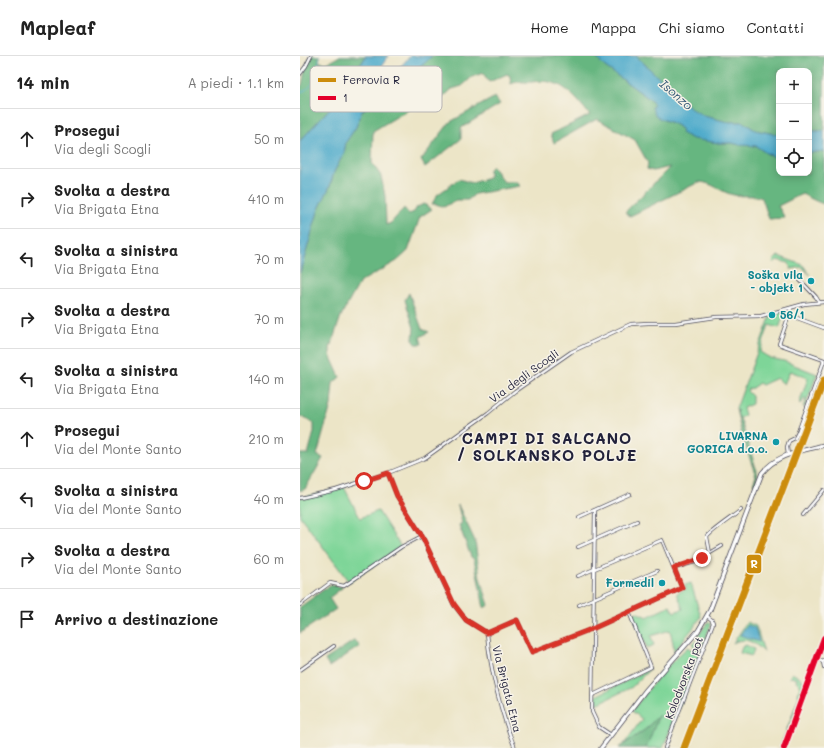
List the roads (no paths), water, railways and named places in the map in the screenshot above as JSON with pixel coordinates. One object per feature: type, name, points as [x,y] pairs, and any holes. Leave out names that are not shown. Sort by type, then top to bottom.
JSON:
[{"type":"main road","points":[[601,748],[644,691],[698,631],[707,616],[762,473],[776,459],[824,445]]},
{"type":"street","points":[[300,74],[311,56]]},
{"type":"street","points":[[798,278],[816,296],[819,302]]},
{"type":"street","name":"Via degli Scogli","points":[[300,498],[336,490],[388,473],[425,458],[488,413],[515,390],[571,352],[630,324],[676,323],[716,317],[762,316],[804,304],[824,302]]},
{"type":"street","points":[[788,455],[787,447],[789,442],[795,438],[798,432],[824,360],[779,344],[791,308]]},
{"type":"street","points":[[789,316],[824,328]]},
{"type":"street","name":"Via Brigata Etna","points":[[388,473],[397,496],[422,536],[454,604],[466,620],[487,633]]},
{"type":"street","points":[[803,515],[824,490]]},
{"type":"street","points":[[579,517],[630,494]]},
{"type":"street","points":[[595,510],[592,712],[594,720],[599,727],[611,735]]},
{"type":"street","points":[[710,553],[707,536],[710,532],[741,510]]},
{"type":"street","points":[[578,547],[637,521]]},
{"type":"street","points":[[300,605],[330,583],[344,586],[401,547],[422,536]]},
{"type":"street","points":[[578,576],[662,540],[682,588],[594,628]]},
{"type":"street","points":[[674,568],[695,562],[722,546]]},
{"type":"street","points":[[580,605],[657,571]]},
{"type":"street","points":[[593,695],[651,667],[629,612]]},
{"type":"street","name":"Kolodvorska pot","points":[[666,748],[713,623],[707,616]]},
{"type":"street","name":"Via Brigata Etna","points":[[487,633],[517,620],[532,652],[594,628]]},
{"type":"street","name":"Via Brigata Etna","points":[[487,633],[488,650],[505,725],[515,748]]},
{"type":"street","points":[[784,748],[824,638]]},
{"type":"street","points":[[300,670],[334,646]]},
{"type":"street","points":[[816,659],[823,661],[824,667]]},
{"type":"water","points":[[366,56],[388,56],[382,66],[360,66]]},
{"type":"water","points":[[410,56],[432,56],[420,66],[401,66]]},
{"type":"water","name":"Isonzo","points":[[595,56],[636,56],[692,109],[704,116],[728,122],[743,122],[755,130],[776,134],[776,158],[756,146],[693,139],[681,133],[682,130],[677,126],[655,115],[652,107],[654,105],[651,100],[604,66]]},
{"type":"water","points":[[326,112],[362,112],[356,127],[346,142],[344,153],[334,172],[330,186],[318,211],[300,273],[300,141]]},
{"type":"water","points":[[812,131],[824,131],[824,151],[812,153]]},
{"type":"water","points":[[748,625],[755,628],[759,642],[740,635]]},
{"type":"waterway","points":[[318,66],[320,56]]},
{"type":"waterway","points":[[300,93],[310,86]]},
{"type":"rail line","name":"R","points":[[684,748],[824,380]]},
{"type":"place","name":"Soška vila - objekt 1","points":[[811,281]]},
{"type":"place","name":"56/1","points":[[772,315]]},
{"type":"place","name":"LIVARNA GORICA d.o.o.","points":[[776,442]]},
{"type":"place","name":"Formedil","points":[[662,583]]},
{"type":"district","name":"CAMPI DI SALCANO / SOLKANSKO POLJE","points":[[547,448]]}]
